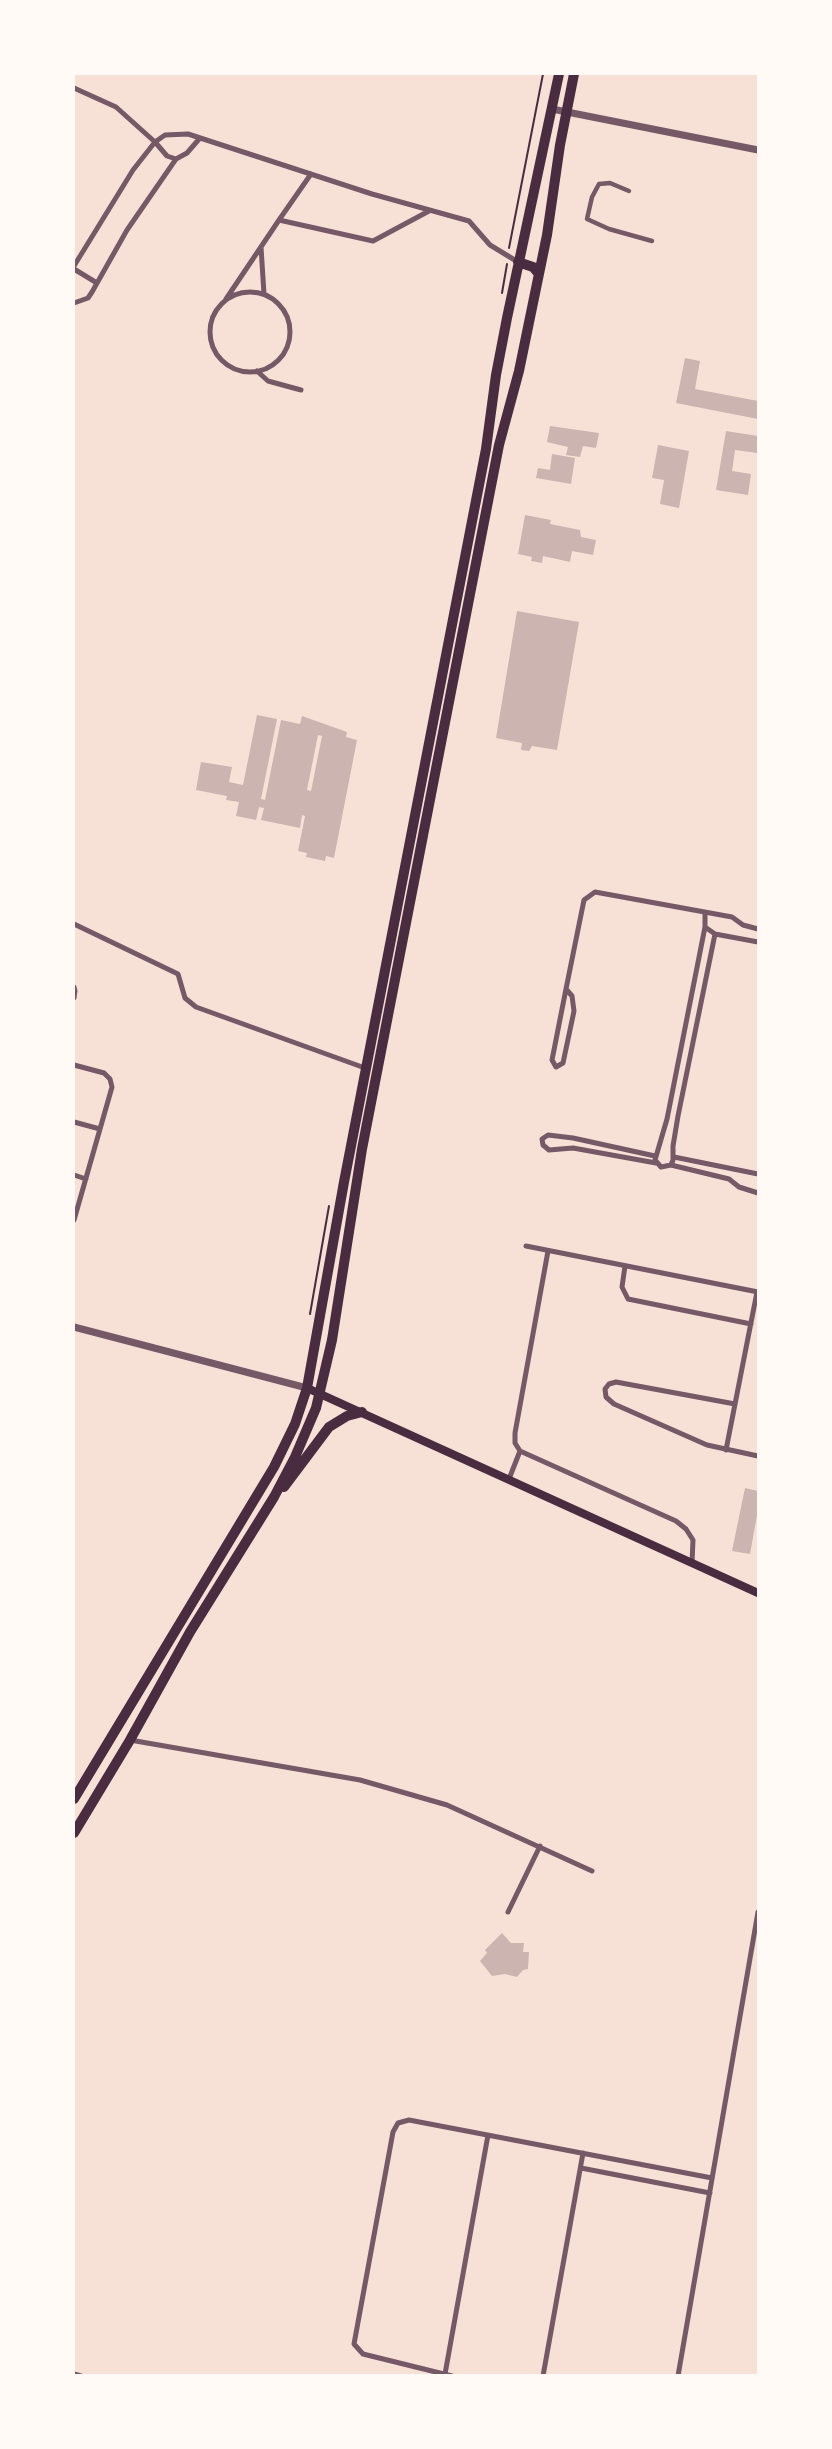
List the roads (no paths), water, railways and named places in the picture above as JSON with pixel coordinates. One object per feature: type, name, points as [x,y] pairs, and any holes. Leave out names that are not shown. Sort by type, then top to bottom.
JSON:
[{"type":"highway","points":[[74,1799],[274,1467],[295,1424],[307,1388],[486,449],[513,260],[559,74]]},
{"type":"highway","points":[[74,1833],[190,1632],[274,1497],[295,1457],[321,1392],[332,1340],[364,1136],[499,445],[529,325],[574,74]]},
{"type":"highway","points":[[513,260],[533,267],[539,274]]},
{"type":"highway","points":[[506,318],[519,325],[529,325]]},
{"type":"highway","points":[[274,1497],[300,1469],[329,1427],[347,1416],[362,1412]]},
{"type":"highway","points":[[110,1741],[130,1740]]},
{"type":"main road","points":[[307,1388],[321,1392],[758,1593]]},
{"type":"street","points":[[74,88],[116,107],[167,156],[176,159]]},
{"type":"street","points":[[552,109],[758,150]]},
{"type":"street","points":[[97,283],[74,267],[133,170],[155,142],[165,135],[197,137],[429,211],[469,221],[490,245],[513,260]]},
{"type":"street","points":[[74,303],[88,298],[127,230],[176,159],[187,153],[197,137]]},
{"type":"street","points":[[226,299],[238,293],[251,292],[264,294],[281,306],[289,325],[289,335],[282,355],[267,368],[246,371],[226,364],[213,347],[210,326],[219,306],[311,174]]},
{"type":"street","points":[[629,191],[610,183],[599,184],[592,197],[587,219],[608,229],[652,241]]},
{"type":"street","points":[[279,220],[373,241],[429,211]]},
{"type":"street","points":[[261,247],[264,294]]},
{"type":"street","points":[[257,371],[268,381],[301,390]]},
{"type":"street","points":[[566,989],[572,996],[574,1010],[564,1063],[556,1067],[552,1060],[566,989],[584,900],[591,894],[600,892],[732,917],[758,929]]},
{"type":"street","points":[[656,1158],[667,1119],[705,927],[705,912]]},
{"type":"street","points":[[74,925],[178,974],[185,998],[196,1007],[366,1068]]},
{"type":"street","points":[[705,927],[715,934],[758,942]]},
{"type":"street","points":[[749,940],[751,928]]},
{"type":"street","points":[[671,1165],[715,934]]},
{"type":"street","points":[[74,987],[74,998]]},
{"type":"street","points":[[74,1065],[104,1073],[112,1083],[74,1220]]},
{"type":"street","points":[[74,1122],[100,1129]]},
{"type":"street","points":[[758,1174],[673,1155],[666,1149],[656,1158],[573,1148],[550,1150],[542,1145],[542,1139],[548,1135],[573,1138],[656,1158],[665,1168],[671,1165],[729,1179],[758,1193]]},
{"type":"street","points":[[74,1175],[86,1179]]},
{"type":"street","points":[[526,1246],[758,1292],[726,1450]]},
{"type":"street","points":[[548,1251],[515,1443],[520,1451],[682,1524],[693,1540],[692,1563]]},
{"type":"street","points":[[625,1266],[622,1287],[628,1299],[751,1324]]},
{"type":"street","points":[[74,1327],[307,1388]]},
{"type":"street","points":[[735,1404],[616,1382],[606,1387],[605,1392],[606,1397],[614,1404],[707,1445],[758,1456]]},
{"type":"street","points":[[509,1479],[520,1451]]},
{"type":"street","points":[[130,1740],[360,1780],[447,1805],[592,1871]]},
{"type":"street","points":[[508,1912],[540,1846]]},
{"type":"street","points":[[678,2375],[758,1912]]},
{"type":"street","points":[[748,1969],[758,1971]]},
{"type":"street","points":[[452,2375],[360,2352],[354,2344],[395,2125],[410,2120],[712,2178]]},
{"type":"street","points":[[445,2374],[488,2135]]},
{"type":"street","points":[[543,2375],[583,2153]]},
{"type":"street","points":[[581,2168],[709,2193]]},
{"type":"street","points":[[74,2374],[80,2375]]}]
